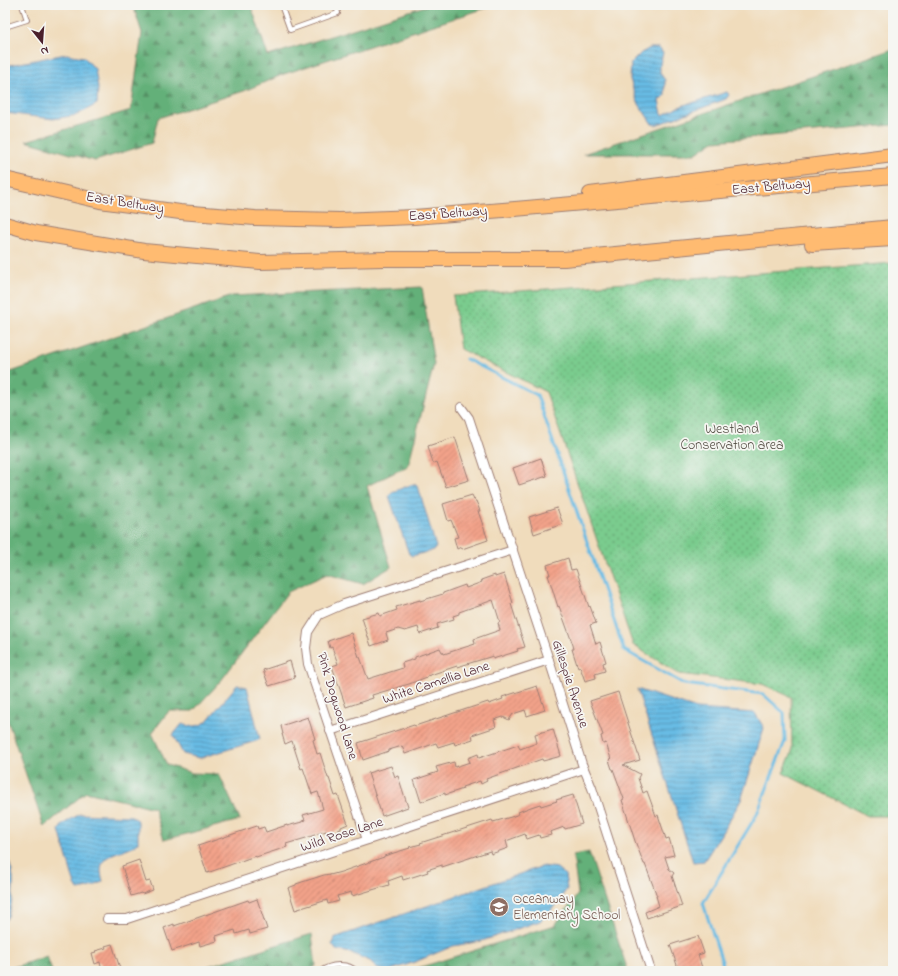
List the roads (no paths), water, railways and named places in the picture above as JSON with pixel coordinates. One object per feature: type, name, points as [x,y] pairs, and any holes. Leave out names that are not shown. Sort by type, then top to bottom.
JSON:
[{"type":"highway","points":[[503,210],[550,200],[611,191],[893,155]]},
{"type":"highway","name":"East Beltway","points":[[5,179],[100,201],[180,212],[255,218],[312,220],[372,219],[503,210],[893,176]]},
{"type":"highway","points":[[5,224],[36,233],[144,252],[260,262],[383,259],[564,259],[893,239]]},
{"type":"highway","points":[[564,259],[893,227]]},
{"type":"street","name":"Gillespie Avenue","points":[[461,407],[469,418],[651,971]]},
{"type":"street","name":"Pink Dogwood Lane","points":[[367,840],[308,664],[306,648],[308,632],[319,615],[344,604],[513,550]]},
{"type":"street","name":"White Camellia Lane","points":[[330,731],[549,660]]},
{"type":"street","name":"Wild Rose Lane","points":[[107,919],[127,919],[584,769]]},
{"type":"lane","points":[[5,27],[27,20],[22,5]]},
{"type":"lane","points":[[281,5],[290,30],[338,13],[336,5]]},
{"type":"lane","points":[[322,971],[326,967],[338,965],[354,968],[356,971]]},
{"type":"water","points":[[650,48],[659,48],[663,53],[660,73],[665,80],[665,96],[659,100],[663,115],[687,104],[727,92],[729,95],[726,99],[656,125],[652,124],[637,101],[630,79],[631,63],[641,53]]},
{"type":"water","points":[[66,54],[84,57],[95,69],[98,88],[97,104],[77,115],[53,119],[5,113],[5,66]]},
{"type":"water","points":[[413,484],[418,486],[436,547],[434,550],[412,556],[409,554],[389,496],[392,492]]},
{"type":"water","points":[[237,685],[247,687],[260,739],[200,758],[183,754],[173,735],[182,724],[194,726],[206,722]]},
{"type":"water","points":[[637,689],[697,709],[755,713],[764,728],[741,800],[704,861],[693,862]]},
{"type":"water","points":[[80,814],[132,816],[138,821],[138,843],[132,847],[111,855],[106,859],[102,864],[101,871],[103,881],[91,887],[78,890],[75,885],[59,830],[63,824]]},
{"type":"water","points":[[5,849],[12,870],[13,893],[11,907],[5,921]]},
{"type":"water","points":[[543,866],[557,868],[565,875],[567,889],[550,912],[540,921],[482,941],[453,946],[415,962],[388,971],[378,969],[370,961],[351,953],[336,950],[332,944],[334,938]]},
{"type":"waterway","points":[[466,359],[537,395],[624,650],[684,684],[763,694],[784,713],[785,741],[757,814],[703,903],[725,971]]},
{"type":"place","name":"Oceanway Elementary School","points":[[499,907]]},
{"type":"park label","name":"Westland Conservation area","points":[[732,438]]}]
